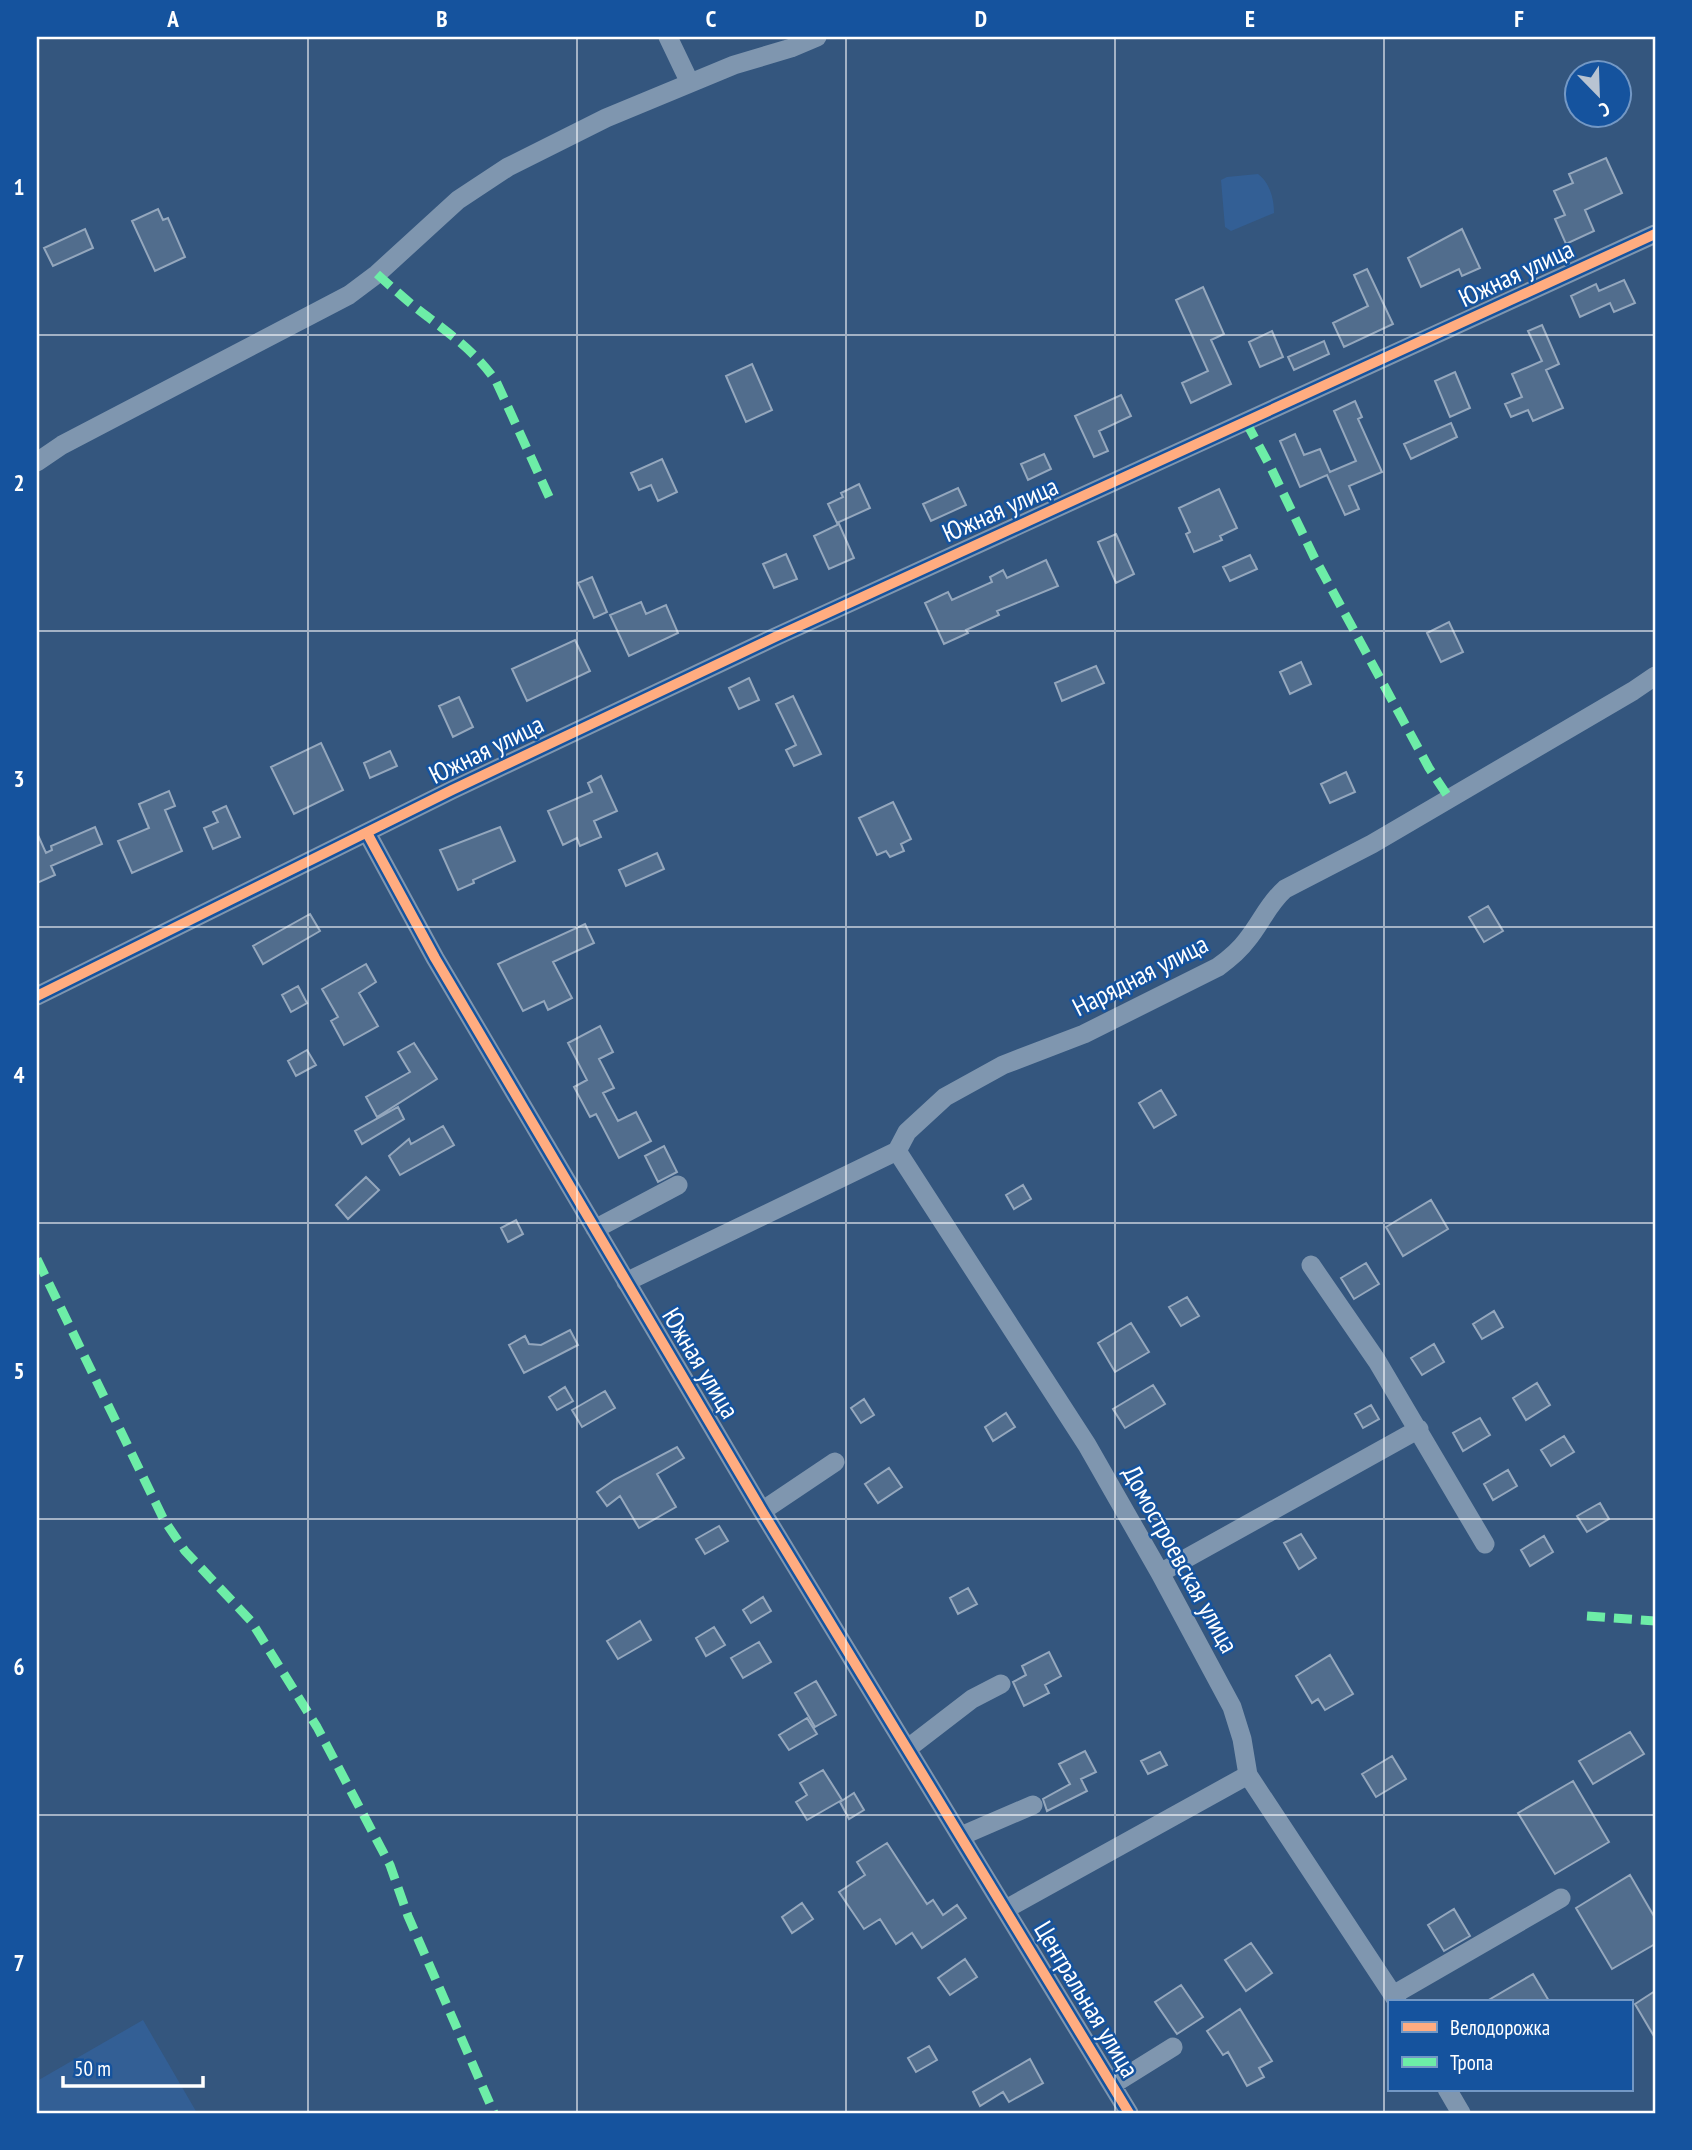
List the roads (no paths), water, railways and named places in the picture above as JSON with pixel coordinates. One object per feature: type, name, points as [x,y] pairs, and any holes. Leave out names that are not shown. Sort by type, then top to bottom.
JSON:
[{"type":"street","points":[[668,37],[690,83]]},
{"type":"street","points":[[37,462],[74,439],[349,295],[377,274],[458,200],[508,167],[606,118],[734,65],[817,37]]},
{"type":"street","name":"Южная улица","points":[[37,996],[452,790],[775,637],[1655,234]]},
{"type":"street","name":"Нарядная улица","points":[[626,1282],[897,1151],[907,1132],[945,1097],[1003,1065],[1084,1034],[1218,967],[1236,953],[1273,899],[1285,889],[1373,844],[1655,676]]},
{"type":"street","name":"Южная улица","points":[[368,833],[435,958],[626,1282],[906,1749],[1006,1909]]},
{"type":"street","name":"Домостроевская улица","points":[[897,1151],[1087,1445],[1232,1707],[1242,1740],[1248,1775],[1395,1998]]},
{"type":"street","points":[[595,1229],[678,1185]]},
{"type":"street","points":[[1311,1265],[1377,1361],[1485,1544]]},
{"type":"street","points":[[1160,1573],[1419,1429]]},
{"type":"street","points":[[762,1511],[835,1462]]},
{"type":"street","points":[[906,1749],[972,1699],[1001,1684]]},
{"type":"street","points":[[1006,1909],[1248,1775]]},
{"type":"street","points":[[961,1836],[1032,1805]]},
{"type":"street","points":[[1395,1998],[1561,1898]]},
{"type":"street","name":"Центральная улица","points":[[1006,1909],[1129,2113]]},
{"type":"street","points":[[1112,2085],[1173,2047]]},
{"type":"street","points":[[1448,2090],[1461,2113]]},
{"type":"water","points":[[1258,174],[1266,182],[1274,213],[1231,231],[1225,227],[1221,180]]},
{"type":"water","points":[[143,2020],[197,2113],[37,2113],[37,2081]]}]
